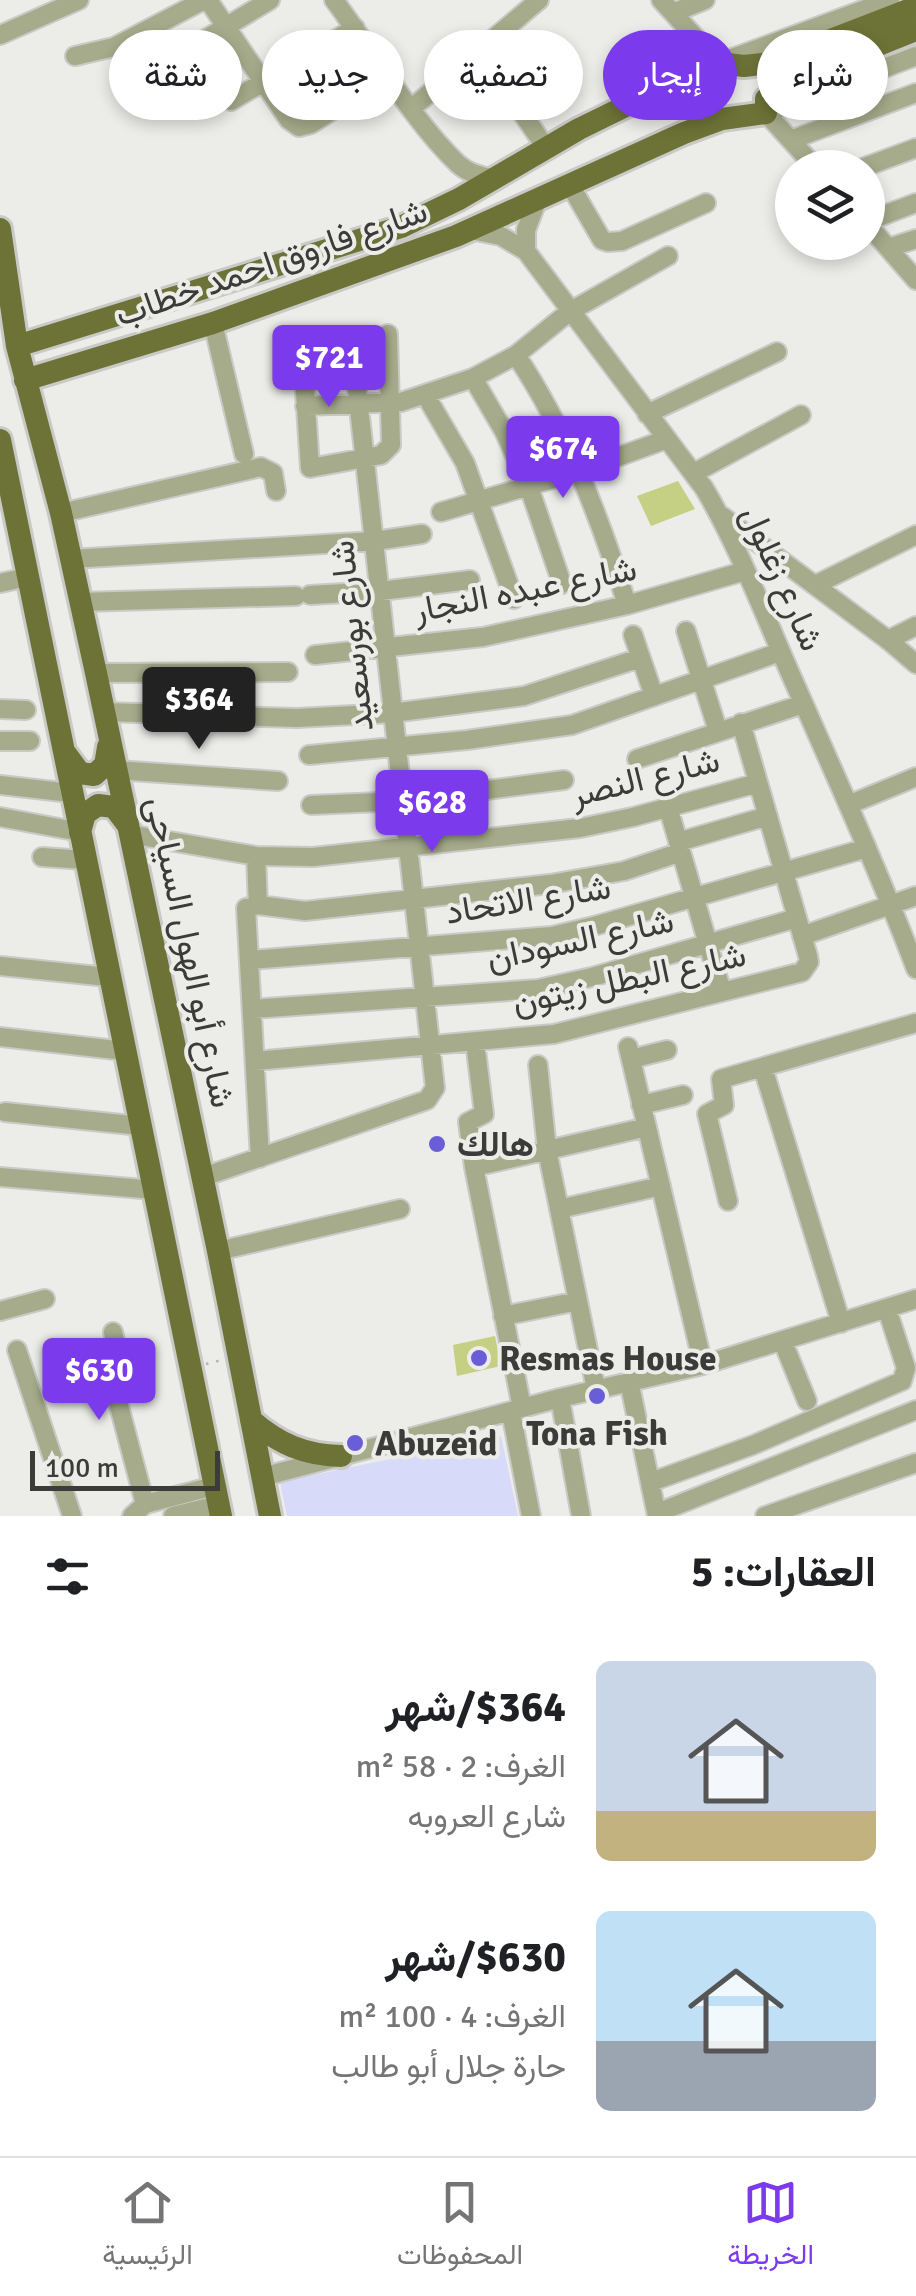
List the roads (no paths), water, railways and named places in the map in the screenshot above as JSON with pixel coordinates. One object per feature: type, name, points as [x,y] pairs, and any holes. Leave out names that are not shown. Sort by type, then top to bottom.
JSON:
[{"type":"main road","points":[[737,65],[771,63],[916,7]]},
{"type":"main road","points":[[888,41],[916,30]]},
{"type":"main road","name":"شارع فاروق احمد خطاب","points":[[25,380],[213,323],[471,230],[646,149],[722,119],[757,115]]},
{"type":"main road","name":"شارع فاروق احمد خطاب","points":[[17,346],[381,234],[459,199],[603,117]]},
{"type":"main road","name":"شارع أبو الهول السياحى","points":[[0,229],[17,346],[72,559],[203,1177],[270,1516]]},
{"type":"main road","points":[[66,330],[62,346],[69,360],[76,364]]},
{"type":"main road","points":[[2,456],[218,1503]]},
{"type":"main road","points":[[62,746],[74,768],[87,776],[94,775],[105,765],[109,738]]},
{"type":"main road","points":[[80,832],[85,814],[98,805],[114,807],[128,829]]},
{"type":"main road","points":[[251,1420],[270,1437],[292,1448],[316,1455],[341,1456]]},
{"type":"street","points":[[0,34],[80,0]]},
{"type":"street","points":[[76,56],[114,47],[206,0],[262,81],[242,94]]},
{"type":"street","points":[[221,30],[270,0]]},
{"type":"street","points":[[334,0],[354,28],[351,30]]},
{"type":"street","points":[[504,30],[539,0]]},
{"type":"street","points":[[667,7],[706,0]]},
{"type":"street","points":[[737,56],[890,0]]},
{"type":"street","points":[[667,7],[688,30]]},
{"type":"street","points":[[888,67],[916,56]]},
{"type":"street","points":[[792,140],[916,93]]},
{"type":"street","points":[[404,97],[458,164],[479,176],[494,178]]},
{"type":"street","points":[[412,108],[424,98]]},
{"type":"street","points":[[289,120],[298,127],[316,120]]},
{"type":"street","points":[[527,120],[546,148]]},
{"type":"street","points":[[772,120],[801,150]]},
{"type":"street","points":[[885,159],[916,148]]},
{"type":"street","points":[[458,164],[459,199]]},
{"type":"street","points":[[570,184],[602,240],[608,242],[622,240],[706,202]]},
{"type":"street","points":[[471,230],[500,236],[526,251],[526,230],[537,201]]},
{"type":"street","points":[[885,216],[916,203]]},
{"type":"street","points":[[888,248],[916,239]]},
{"type":"street","points":[[885,244],[916,280]]},
{"type":"street","name":"شارع زغلول","points":[[526,251],[694,474],[720,515],[916,969]]},
{"type":"street","points":[[305,406],[389,403],[426,396],[474,378],[516,355],[569,312],[668,256]]},
{"type":"street","points":[[213,323],[244,454]]},
{"type":"street","points":[[303,361],[310,468],[365,458],[389,450],[388,334]]},
{"type":"street","name":"شارع بورسعيد","points":[[203,1177],[428,1100],[435,1088],[352,345]]},
{"type":"street","points":[[648,414],[777,352]]},
{"type":"street","points":[[516,355],[539,389],[579,471],[628,605]]},
{"type":"street","points":[[474,378],[529,486],[562,584]]},
{"type":"street","points":[[426,396],[465,463],[514,599]]},
{"type":"street","points":[[694,474],[801,415]]},
{"type":"street","points":[[442,512],[667,440]]},
{"type":"street","points":[[61,513],[261,467],[273,473],[276,492]]},
{"type":"street","points":[[720,515],[916,664]]},
{"type":"street","points":[[72,559],[374,541],[422,534]]},
{"type":"street","points":[[815,585],[916,535]]},
{"type":"street","name":"شارع عبده النجار","points":[[315,655],[482,637],[628,605],[745,571]]},
{"type":"street","points":[[0,583],[28,577]]},
{"type":"street","points":[[81,602],[303,596],[470,580]]},
{"type":"street","points":[[888,640],[916,626]]},
{"type":"street","points":[[686,630],[718,730]]},
{"type":"street","points":[[634,636],[654,696]]},
{"type":"street","points":[[310,755],[554,729],[780,652]]},
{"type":"street","points":[[104,712],[261,718],[392,713],[524,696],[640,658]]},
{"type":"street","points":[[96,673],[288,672]]},
{"type":"street","points":[[637,759],[804,704]]},
{"type":"street","points":[[0,709],[26,710]]},
{"type":"street","points":[[741,724],[800,927]]},
{"type":"street","points":[[0,740],[30,741]]},
{"type":"street","points":[[116,770],[278,781]]},
{"type":"street","points":[[848,806],[916,777]]},
{"type":"street","points":[[312,805],[402,801],[564,780]]},
{"type":"street","name":"شارع النصر","points":[[128,829],[256,856],[312,857],[580,828],[758,783]]},
{"type":"street","points":[[0,786],[72,793]]},
{"type":"street","points":[[668,807],[722,992]]},
{"type":"street","points":[[260,1158],[246,908],[258,905],[305,911],[586,879],[768,816]]},
{"type":"street","points":[[0,818],[80,832]]},
{"type":"street","name":"شارع الاتحاد","points":[[250,960],[552,936],[867,848]]},
{"type":"street","points":[[256,856],[258,905]]},
{"type":"street","points":[[42,858],[85,860]]},
{"type":"street","name":"شارع السودان","points":[[252,1009],[538,988],[708,944],[892,906],[916,896]]},
{"type":"street","name":"شارع البطل زيتون","points":[[255,1061],[564,1032],[802,972],[808,962],[800,927]]},
{"type":"street","points":[[0,966],[108,977]]},
{"type":"street","points":[[728,1201],[708,1114],[724,1105],[721,1079],[916,1022]]},
{"type":"street","points":[[0,1037],[124,1051]]},
{"type":"street","points":[[475,1042],[484,1114],[468,1122],[503,1316],[530,1516]]},
{"type":"street","points":[[655,1050],[629,1053],[703,1366]]},
{"type":"street","points":[[538,1065],[546,1150],[596,1390]]},
{"type":"street","points":[[763,1068],[841,1324]]},
{"type":"street","points":[[642,1105],[683,1094]]},
{"type":"street","points":[[4,1112],[141,1126]]},
{"type":"street","points":[[474,1167],[646,1127]]},
{"type":"street","points":[[0,1177],[155,1190]]},
{"type":"street","points":[[559,1210],[660,1186]]},
{"type":"street","points":[[218,1251],[400,1209]]},
{"type":"street","points":[[0,1311],[45,1299]]},
{"type":"street","points":[[262,1477],[560,1398],[703,1366],[916,1299]]},
{"type":"street","points":[[503,1316],[578,1302]]},
{"type":"street","points":[[651,1482],[753,1446],[902,1381],[906,1368],[887,1309]]},
{"type":"street","points":[[113,1332],[121,1368],[114,1387],[139,1510],[218,1503]]},
{"type":"street","points":[[782,1342],[806,1401]]},
{"type":"street","points":[[17,1350],[72,1516]]},
{"type":"street","points":[[629,1381],[657,1514],[916,1410]]},
{"type":"street","points":[[560,1398],[581,1516]]},
{"type":"street","points":[[766,1516],[916,1463]]},
{"type":"street","points":[[173,1516],[218,1503]]},
{"type":"place","name":"هالك","points":[[437,1144]]},
{"type":"place","name":"Resmas House","points":[[479,1358]]},
{"type":"place","name":"Tona Fish","points":[[597,1396]]},
{"type":"place","name":"Abuzeid","points":[[355,1443]]}]
